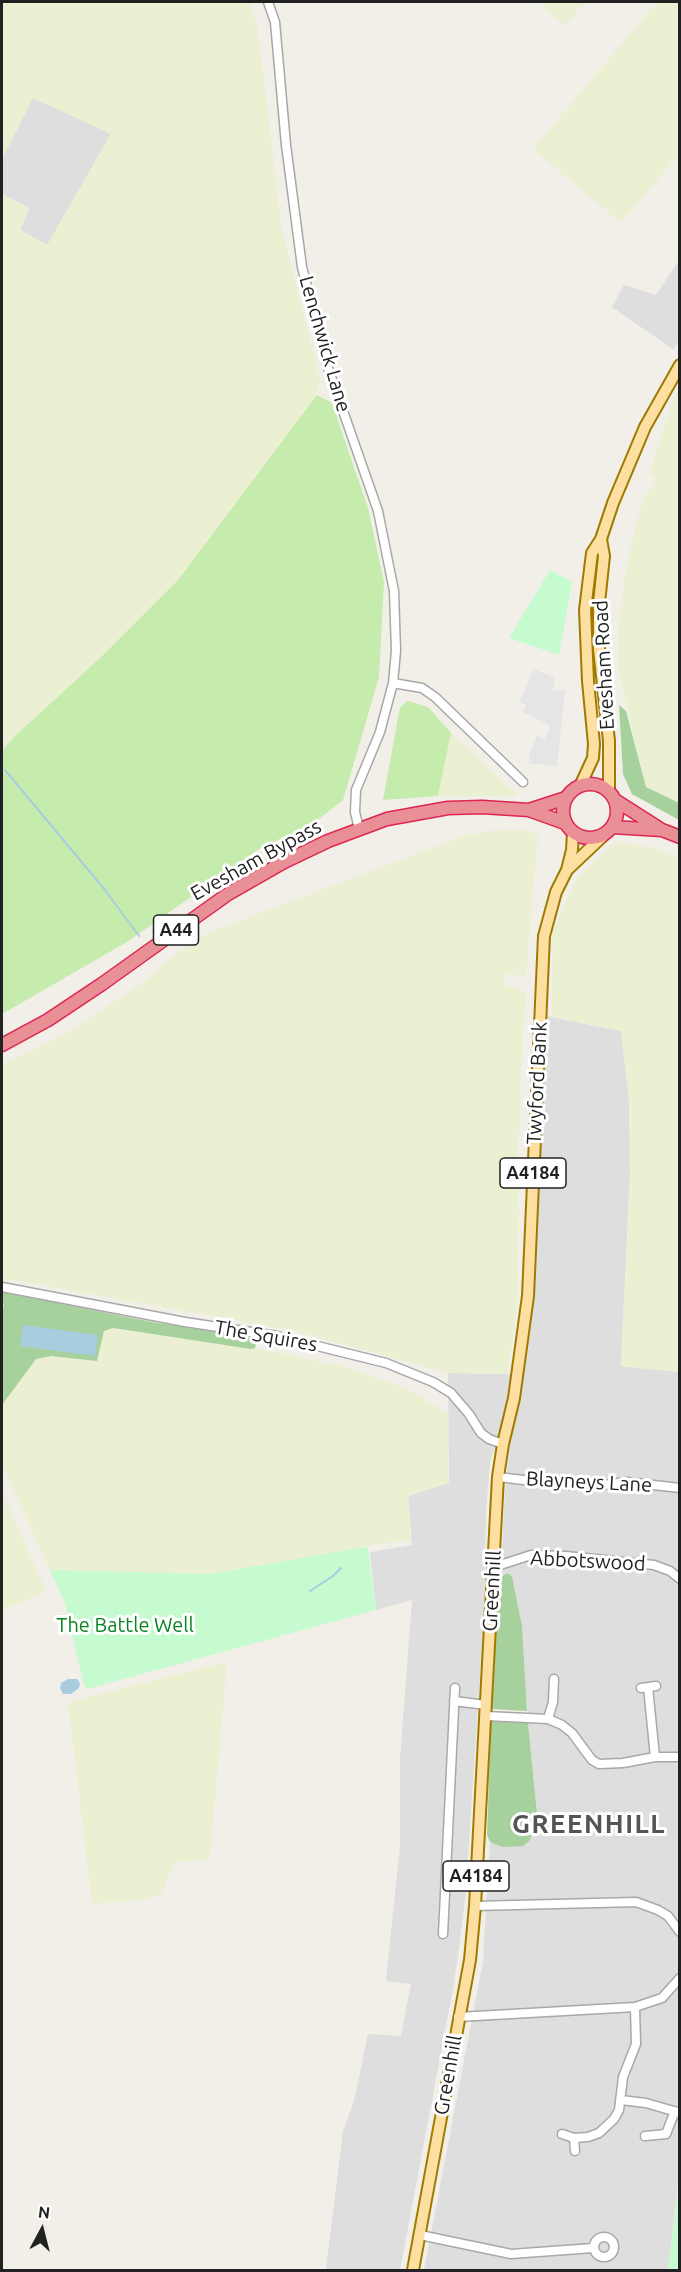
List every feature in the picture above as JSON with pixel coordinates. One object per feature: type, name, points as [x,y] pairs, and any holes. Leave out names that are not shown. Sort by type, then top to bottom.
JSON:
[{"type":"highway","points":[[662,830],[608,831],[590,839],[569,828],[563,807],[572,791],[580,786],[598,785],[662,830],[680,837]]},
{"type":"highway","points":[[608,831],[617,815],[612,796]]},
{"type":"highway","name":"Evesham Bypass","points":[[2,1045],[66,1008],[228,894],[328,841],[359,829],[417,812],[448,808],[529,810],[566,798]]},
{"type":"highway","name":"Evesham Bypass","points":[[529,810],[569,828]]},
{"type":"main road","name":"Evesham Road","points":[[580,786],[592,758],[594,744],[585,639],[586,590],[592,554],[601,539],[613,503],[645,427],[680,364]]},
{"type":"main road","name":"Evesham Road","points":[[601,539],[604,556],[599,603],[599,648],[609,741],[612,796]]},
{"type":"main road","name":"Twyford Bank","points":[[498,1477],[514,1398],[528,1296],[544,936],[556,892],[567,870],[572,850],[569,828]]},
{"type":"main road","name":"Twyford Bank","points":[[567,870],[608,831]]},
{"type":"main road","name":"Greenhill","points":[[412,2271],[470,1960],[475,1906],[498,1477]]},
{"type":"street","name":"Lenchwick Lane","points":[[268,2],[275,22],[286,145],[302,267],[328,368],[378,511],[390,561],[396,622],[393,683],[380,732],[356,790],[355,812],[359,829]]},
{"type":"street","points":[[393,683],[422,688],[435,697],[523,782]]},
{"type":"street","name":"The Squires","points":[[2,1287],[185,1322],[277,1336],[386,1364],[433,1382],[451,1393],[481,1433],[503,1444]]},
{"type":"street","name":"Blayneys Lane","points":[[498,1477],[566,1485],[603,1485],[627,1482],[680,1488]]},
{"type":"street","name":"Abbotswood","points":[[494,1567],[531,1555],[567,1556],[654,1565],[670,1571],[680,1579]]},
{"type":"street","points":[[549,1719],[553,1702],[554,1679]]},
{"type":"street","points":[[648,1687],[655,1757]]},
{"type":"street","points":[[443,1934],[455,1688]]},
{"type":"street","points":[[454,1701],[486,1710],[549,1719],[567,1729],[592,1760],[599,1764],[623,1763],[655,1757],[680,1757]]},
{"type":"street","points":[[446,1879],[476,1879]]},
{"type":"street","points":[[475,1906],[636,1902],[668,1916],[680,1932]]},
{"type":"street","points":[[458,2017],[635,2007],[662,1998],[680,1978]]},
{"type":"street","points":[[562,2134],[574,2138],[599,2133],[607,2127],[619,2110],[623,2077],[636,2044],[635,2007]]},
{"type":"street","points":[[621,2100],[646,2103],[677,2112],[666,2134],[645,2136]]},
{"type":"street","points":[[574,2138],[576,2151]]},
{"type":"street","points":[[420,2235],[511,2254],[593,2248]]},
{"type":"shaded area","points":[[33,97],[111,134],[47,246],[20,230],[29,208],[2,194],[2,159]]},
{"type":"shaded area","points":[[679,260],[679,340],[674,350],[612,307],[624,285],[656,295]]},
{"type":"shaded area","points":[[534,669],[555,678],[553,690],[565,691],[557,767],[529,763],[530,751],[537,736],[545,739],[550,725],[523,712],[526,705],[519,702]]},
{"type":"shaded area","points":[[547,1016],[621,1031],[629,1099],[630,1174],[621,1366],[679,1372],[679,2175],[668,2270],[424,2270],[483,1961],[490,1842],[503,1847],[537,1814],[522,1626],[512,1576],[507,1573],[501,1577],[509,1450],[529,1332],[535,1266]]},
{"type":"shaded area","points":[[448,1373],[511,1374],[501,1427],[490,1463],[486,1512],[484,1618],[465,1900],[454,1984],[400,2270],[326,2270],[343,2131],[354,2101],[368,2034],[401,2036],[411,1984],[386,1981],[400,1845],[400,1759],[412,1600],[376,1610],[370,1552],[412,1545],[408,1496],[449,1482]]},
{"type":"green space","points":[[2,2],[250,2],[258,30],[282,231],[320,377],[317,395],[179,579],[2,751],[2,194],[29,208],[20,230],[47,245],[111,134],[33,98],[2,159]]},
{"type":"green space","points":[[538,2],[585,2],[565,26]]},
{"type":"green space","points":[[657,2],[679,2],[679,154],[621,223],[533,149]]},
{"type":"green space","points":[[679,391],[679,803],[646,787],[618,670],[619,619],[626,569],[644,497],[655,484],[654,474],[649,474],[672,404]]},
{"type":"green space","points":[[317,395],[332,403],[368,508],[384,582],[379,677],[343,800],[310,826],[262,847],[127,942],[2,1014],[2,751],[179,579]]},
{"type":"green space","points":[[550,570],[572,582],[559,655],[509,638]]},
{"type":"green space","points":[[408,701],[428,707],[451,733],[438,796],[383,800],[400,707]]},
{"type":"green space","points":[[619,705],[626,711],[646,787],[679,803],[679,820],[632,794],[623,774]]},
{"type":"green space","points":[[451,733],[519,796],[438,796]]},
{"type":"green space","points":[[517,829],[538,834],[526,976],[504,974],[503,984],[527,992],[523,1028],[518,1161],[517,1308],[507,1374],[448,1373],[295,1331],[2,1278],[2,1065],[65,1034],[107,1007],[139,985],[195,939],[464,836]]},
{"type":"green space","points":[[615,842],[654,848],[679,858],[679,1372],[621,1366],[630,1174],[629,1099],[621,1031],[552,1017],[553,931],[577,878]]},
{"type":"green space","points":[[2,1292],[152,1322],[248,1337],[256,1344],[255,1348],[251,1349],[113,1328],[104,1331],[97,1361],[51,1356],[36,1359],[2,1405],[2,1312],[4,1305]]},
{"type":"green space","points":[[113,1328],[255,1348],[342,1366],[408,1389],[448,1414],[449,1483],[408,1496],[411,1540],[371,1545],[290,1562],[212,1574],[50,1570],[2,1464],[2,1405],[35,1359],[51,1356],[97,1361],[104,1331]]},
{"type":"green space","points":[[2,1491],[46,1591],[2,1611]]},
{"type":"green space","name":"The Battle Well","points":[[365,1547],[368,1549],[376,1610],[87,1689],[84,1686],[65,1603],[50,1570],[212,1574]]},
{"type":"green space","points":[[507,1573],[512,1576],[522,1626],[527,1711],[492,1709],[498,1584],[501,1577]]},
{"type":"green space","points":[[227,1662],[210,1859],[174,1862],[162,1894],[142,1900],[92,1904],[68,1702]]},
{"type":"green space","points":[[491,1721],[528,1723],[537,1814],[530,1840],[523,1846],[503,1847],[490,1842],[487,1835]]},
{"type":"green space","points":[[679,2185],[679,2270],[668,2270],[677,2199]]},
{"type":"water","points":[[23,1325],[98,1335],[95,1356],[20,1346]]},
{"type":"water","points":[[68,1679],[77,1679],[80,1683],[79,1688],[71,1694],[63,1694],[60,1688],[61,1683]]},
{"type":"waterway","points":[[5,770],[105,890],[139,936]]},
{"type":"waterway","points":[[310,1591],[341,1568]]},
{"type":"district","name":"GREENHILL","points":[[589,1824]]}]
